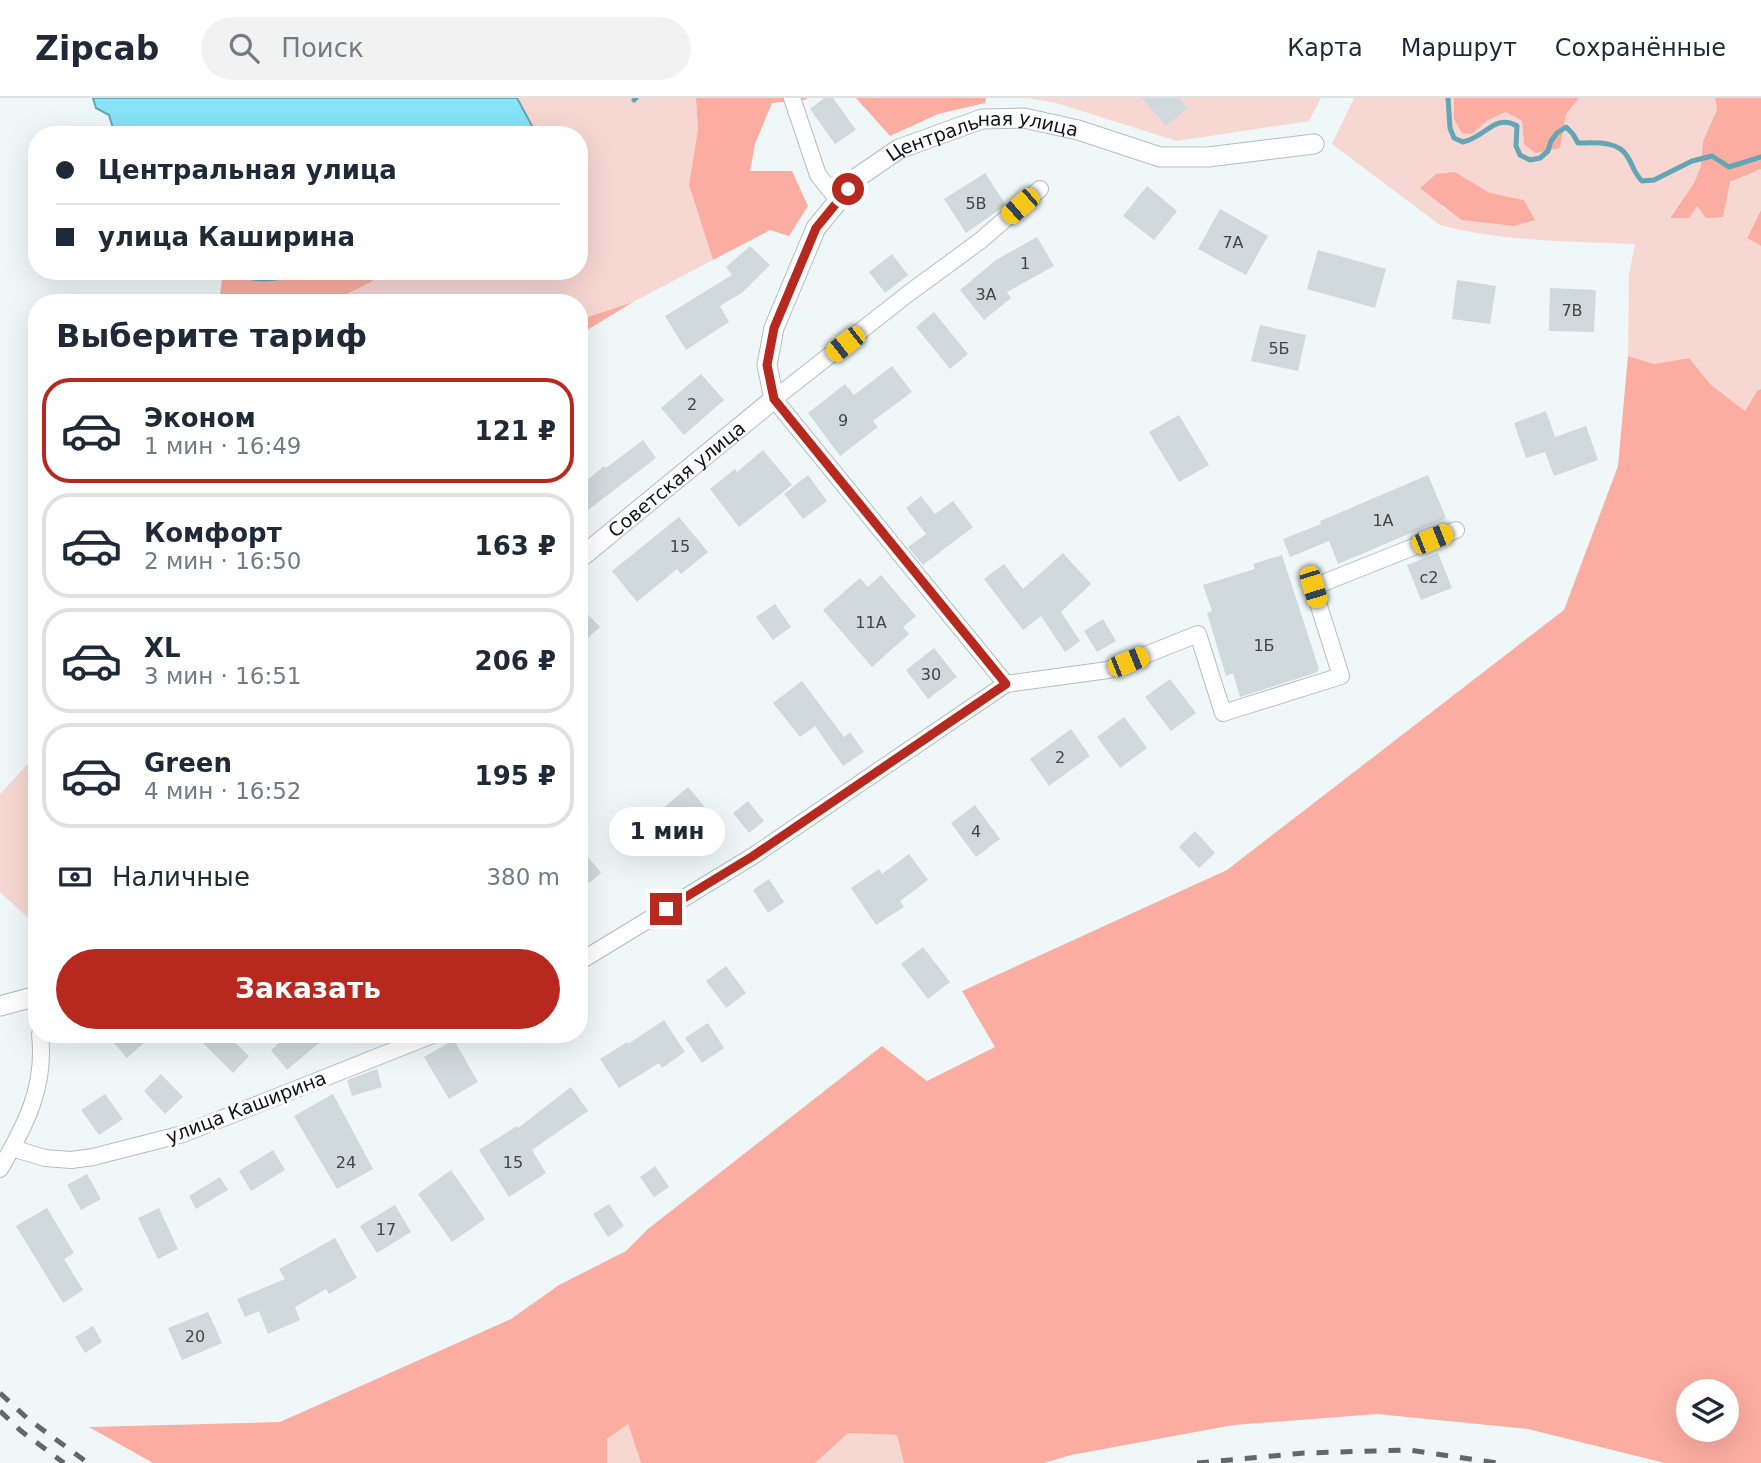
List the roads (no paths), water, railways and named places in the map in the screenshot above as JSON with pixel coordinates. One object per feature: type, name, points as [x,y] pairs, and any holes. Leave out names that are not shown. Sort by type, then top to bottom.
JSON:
[{"type":"street","points":[[792,98],[818,175],[838,200]]},
{"type":"street","name":"Центральная улица","points":[[774,399],[767,365],[774,328],[816,228],[858,177],[898,149],[982,119],[1024,118],[1078,130],[1160,157],[1208,157],[1314,144]]},
{"type":"street","points":[[1006,684],[774,399],[909,293],[981,241],[1040,189]]},
{"type":"street","name":"Советская улица","points":[[588,552],[774,399]]},
{"type":"street","points":[[588,957],[753,856],[1006,684],[1108,670],[1198,634],[1223,713],[1341,676],[1313,587],[1455,530]]},
{"type":"street","points":[[0,1006],[28,998]]},
{"type":"street","points":[[0,1169],[40,1081],[43,1059],[41,1043]]},
{"type":"street","name":"улица Каширина","points":[[12,1147],[45,1158],[71,1160],[183,1134],[412,1043]]},
{"type":"water","points":[[93,98],[517,98],[532,126],[112,126],[109,115],[96,108]]},
{"type":"waterway","points":[[1448,98],[1450,128],[1454,138],[1463,142],[1496,124],[1509,123],[1517,126],[1516,146],[1520,155],[1530,160],[1540,158],[1548,151],[1551,141],[1566,127],[1578,143],[1618,147],[1642,181],[1654,180],[1692,161],[1712,156],[1729,167],[1761,157]]},
{"type":"railway","points":[[0,1393],[28,1419],[88,1463]]},
{"type":"railway","points":[[0,1411],[21,1431],[64,1463]]},
{"type":"railway","points":[[1197,1463],[1304,1453],[1409,1450],[1497,1463]]}]
